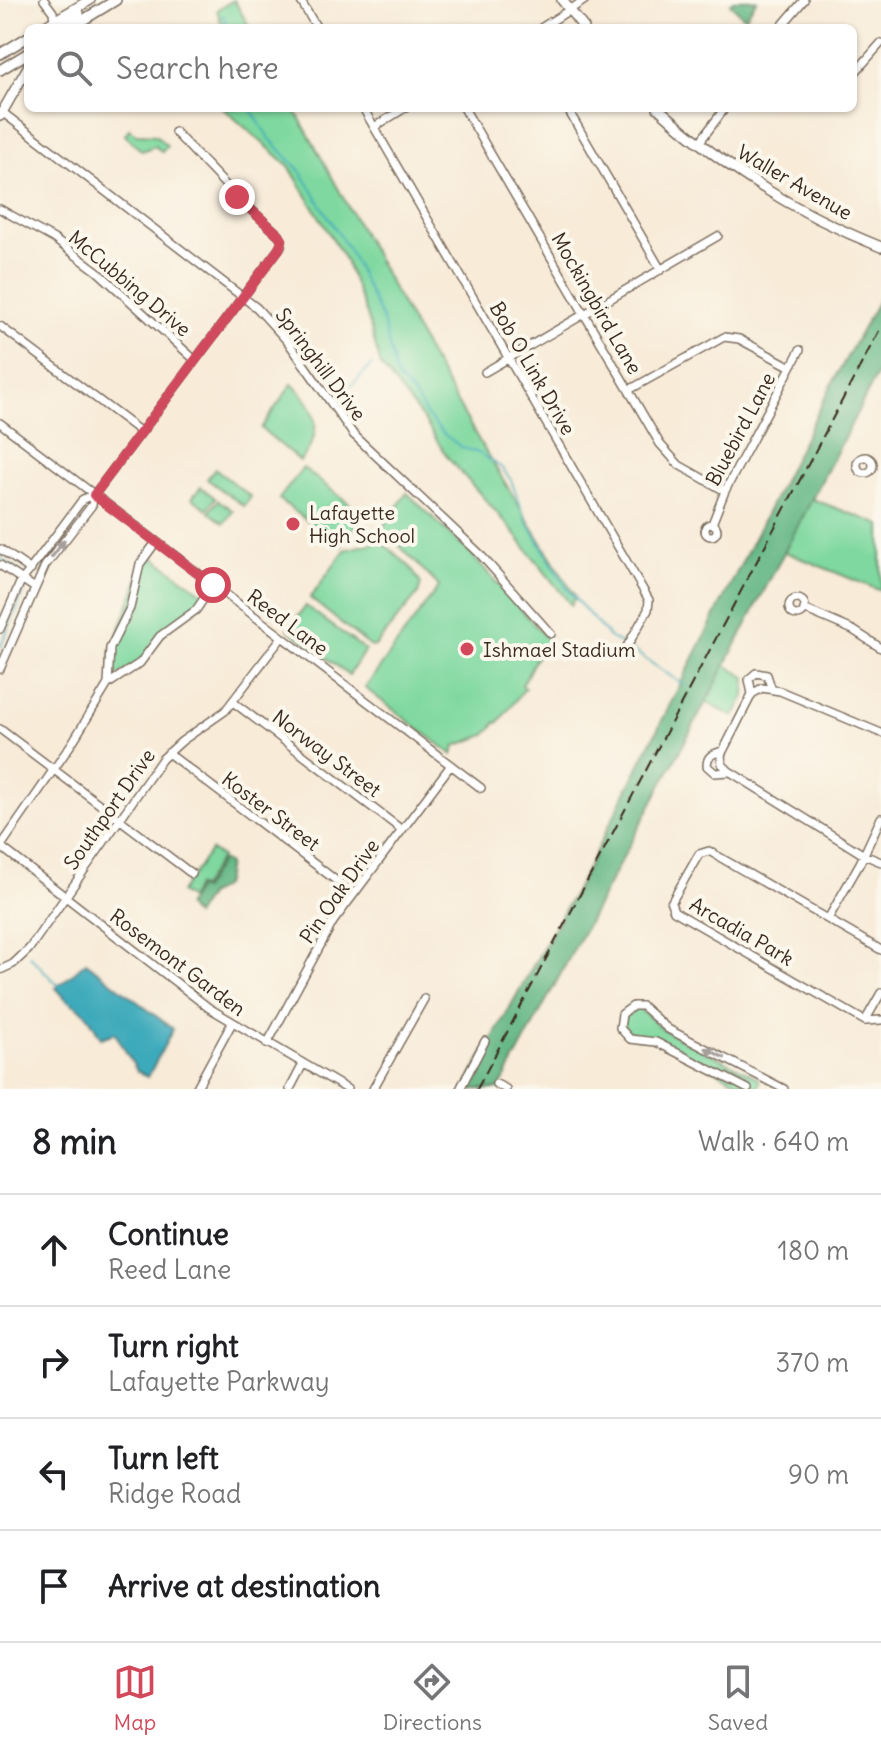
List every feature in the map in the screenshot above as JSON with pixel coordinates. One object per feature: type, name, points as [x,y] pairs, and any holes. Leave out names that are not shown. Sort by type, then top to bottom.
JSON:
[{"type":"main road","points":[[77,24],[116,0]]},
{"type":"main road","points":[[562,0],[581,24]]},
{"type":"main road","points":[[54,24],[79,12],[89,1]]},
{"type":"main road","points":[[0,54],[24,39]]},
{"type":"main road","points":[[0,70],[24,55]]},
{"type":"main road","points":[[1,114],[24,74]]},
{"type":"main road","name":"Waller Avenue","points":[[663,112],[699,143],[780,199],[881,247]]},
{"type":"street","points":[[44,0],[53,12],[54,24]]},
{"type":"street","points":[[300,0],[315,24]]},
{"type":"street","points":[[548,24],[585,0]]},
{"type":"street","points":[[783,24],[804,0]]},
{"type":"street","points":[[857,70],[881,43]]},
{"type":"street","name":"Bob O Link Drive","points":[[365,112],[649,600],[648,610],[626,650]]},
{"type":"street","points":[[374,127],[398,112]]},
{"type":"street","name":"Mockingbird Lane","points":[[466,112],[660,444],[674,461],[725,491]]},
{"type":"street","points":[[569,112],[661,270]]},
{"type":"street","points":[[699,143],[722,112]]},
{"type":"street","name":"Springhill Drive","points":[[1,114],[243,295],[288,342],[353,434],[479,553],[551,634]]},
{"type":"street","points":[[0,669],[40,576],[55,552],[92,505],[94,495],[277,253],[282,240],[175,132]]},
{"type":"street","name":"McCubbing Drive","points":[[0,209],[54,239],[97,271],[195,360]]},
{"type":"street","points":[[485,372],[718,236]]},
{"type":"street","points":[[0,326],[141,432]]},
{"type":"street","points":[[629,390],[724,337],[739,339],[791,367]]},
{"type":"street","name":"Bluebird Lane","points":[[712,524],[725,491],[800,350]]},
{"type":"street","name":"Reed Lane","points":[[0,423],[481,788]]},
{"type":"street","points":[[872,468],[881,472]]},
{"type":"street","points":[[0,629],[22,580],[83,499],[94,495]]},
{"type":"street","points":[[108,684],[110,648],[130,608],[140,564],[156,542]]},
{"type":"street","points":[[0,549],[40,576]]},
{"type":"street","points":[[0,565],[35,588]]},
{"type":"street","points":[[0,846],[108,684],[140,663],[160,636],[196,610],[213,585]]},
{"type":"street","points":[[804,609],[853,630],[881,648]]},
{"type":"street","name":"Southport Drive","points":[[0,970],[13,964],[29,949],[168,753],[233,702],[282,637]]},
{"type":"street","points":[[752,694],[749,679],[756,673],[767,675],[771,687]]},
{"type":"street","points":[[881,732],[771,687],[762,688],[752,694],[722,751],[722,761],[729,771],[864,855],[881,862]]},
{"type":"street","name":"Norway Street","points":[[233,702],[402,830]]},
{"type":"street","points":[[0,729],[192,874]]},
{"type":"street","points":[[722,751],[711,754],[707,766],[715,773],[729,771]]},
{"type":"street","name":"Koster Street","points":[[168,753],[354,894]]},
{"type":"street","name":"Pin Oak Drive","points":[[267,1044],[317,948],[451,765]]},
{"type":"street","points":[[828,919],[881,818]]},
{"type":"street","name":"Rosemont Garden","points":[[0,846],[232,1023],[347,1089]]},
{"type":"street","name":"Arcadia Park","points":[[865,1021],[674,911],[671,905],[699,854],[706,850],[881,950]]},
{"type":"street","points":[[865,1021],[881,993]]},
{"type":"street","points":[[373,1089],[424,999]]},
{"type":"street","points":[[748,1089],[656,1042],[630,1039],[620,1028],[622,1014],[633,1006],[642,1006],[668,1029],[784,1089]]},
{"type":"street","points":[[865,1021],[881,1020]]},
{"type":"street","points":[[196,1089],[232,1023]]},
{"type":"street","points":[[460,1089],[485,1041]]},
{"type":"street","points":[[290,1089],[303,1064]]},
{"type":"street","points":[[761,1089],[766,1080]]},
{"type":"street","points":[[496,1084],[506,1089]]},
{"type":"green space","points":[[234,0],[248,24],[222,24],[217,10]]},
{"type":"green space","points":[[733,0],[757,0],[745,18],[730,4]]},
{"type":"green space","points":[[228,112],[296,112],[429,354],[575,596],[571,605],[507,524],[448,458],[424,420],[381,366],[367,315],[345,260],[289,166]]},
{"type":"green space","points":[[129,129],[136,134],[156,135],[167,146],[162,152],[155,146],[142,151],[125,135]]},
{"type":"green space","points":[[881,295],[881,367],[706,702],[499,1089],[464,1089],[584,875],[832,384]]},
{"type":"green space","points":[[292,384],[308,402],[315,421],[313,440],[300,461],[261,428]]},
{"type":"green space","points":[[303,468],[364,515],[340,546],[279,499]]},
{"type":"green space","points":[[215,469],[251,497],[244,506],[207,479]]},
{"type":"green space","points":[[201,487],[215,498],[207,509],[192,498]]},
{"type":"green space","name":"Ishmael Stadium","points":[[407,493],[472,555],[549,641],[522,685],[525,688],[498,723],[486,735],[455,746],[453,755],[365,688],[439,586],[382,528]]},
{"type":"green space","points":[[812,499],[881,525],[881,591],[783,551]]},
{"type":"green space","points":[[218,500],[233,511],[224,523],[209,512]]},
{"type":"green space","points":[[381,541],[410,567],[421,584],[418,594],[371,647],[310,598],[345,550]]},
{"type":"green space","points":[[148,553],[207,596],[165,632],[143,661],[111,679],[111,653]]},
{"type":"green space","points":[[306,606],[365,650],[349,675],[288,629]]},
{"type":"green space","points":[[725,665],[746,677],[745,696],[734,717],[706,702]]},
{"type":"green space","points":[[211,850],[221,857],[201,888],[196,886],[189,899],[180,892]]},
{"type":"green space","points":[[221,860],[228,864],[224,883],[220,889],[209,894],[195,916],[186,906],[197,888],[202,890]]},
{"type":"green space","points":[[639,1008],[662,1029],[757,1077],[759,1086],[751,1089],[655,1039],[635,1038],[623,1026],[625,1014]]},
{"type":"water","points":[[86,962],[173,1029],[148,1077],[137,1071],[115,1033],[101,1038],[86,1013],[56,988]]},
{"type":"waterway","points":[[223,15],[226,24]]},
{"type":"waterway","points":[[253,112],[269,138],[301,172],[351,254],[383,321],[397,378],[445,435],[502,468],[511,480],[525,518],[567,589],[609,637],[623,645]]},
{"type":"waterway","points":[[351,386],[372,365]]},
{"type":"waterway","points":[[0,558],[21,572]]},
{"type":"waterway","points":[[0,648],[26,587]]},
{"type":"waterway","points":[[629,648],[684,685]]},
{"type":"waterway","points":[[29,955],[60,987]]},
{"type":"railway","points":[[477,1089],[881,327]]},
{"type":"place","name":"Lafayette High School","points":[[293,524]]},
{"type":"place","name":"Ishmael Stadium","points":[[467,649]]},
{"type":"route","points":[[213,585],[94,495],[279,249],[282,240],[279,235],[237,197]]}]
